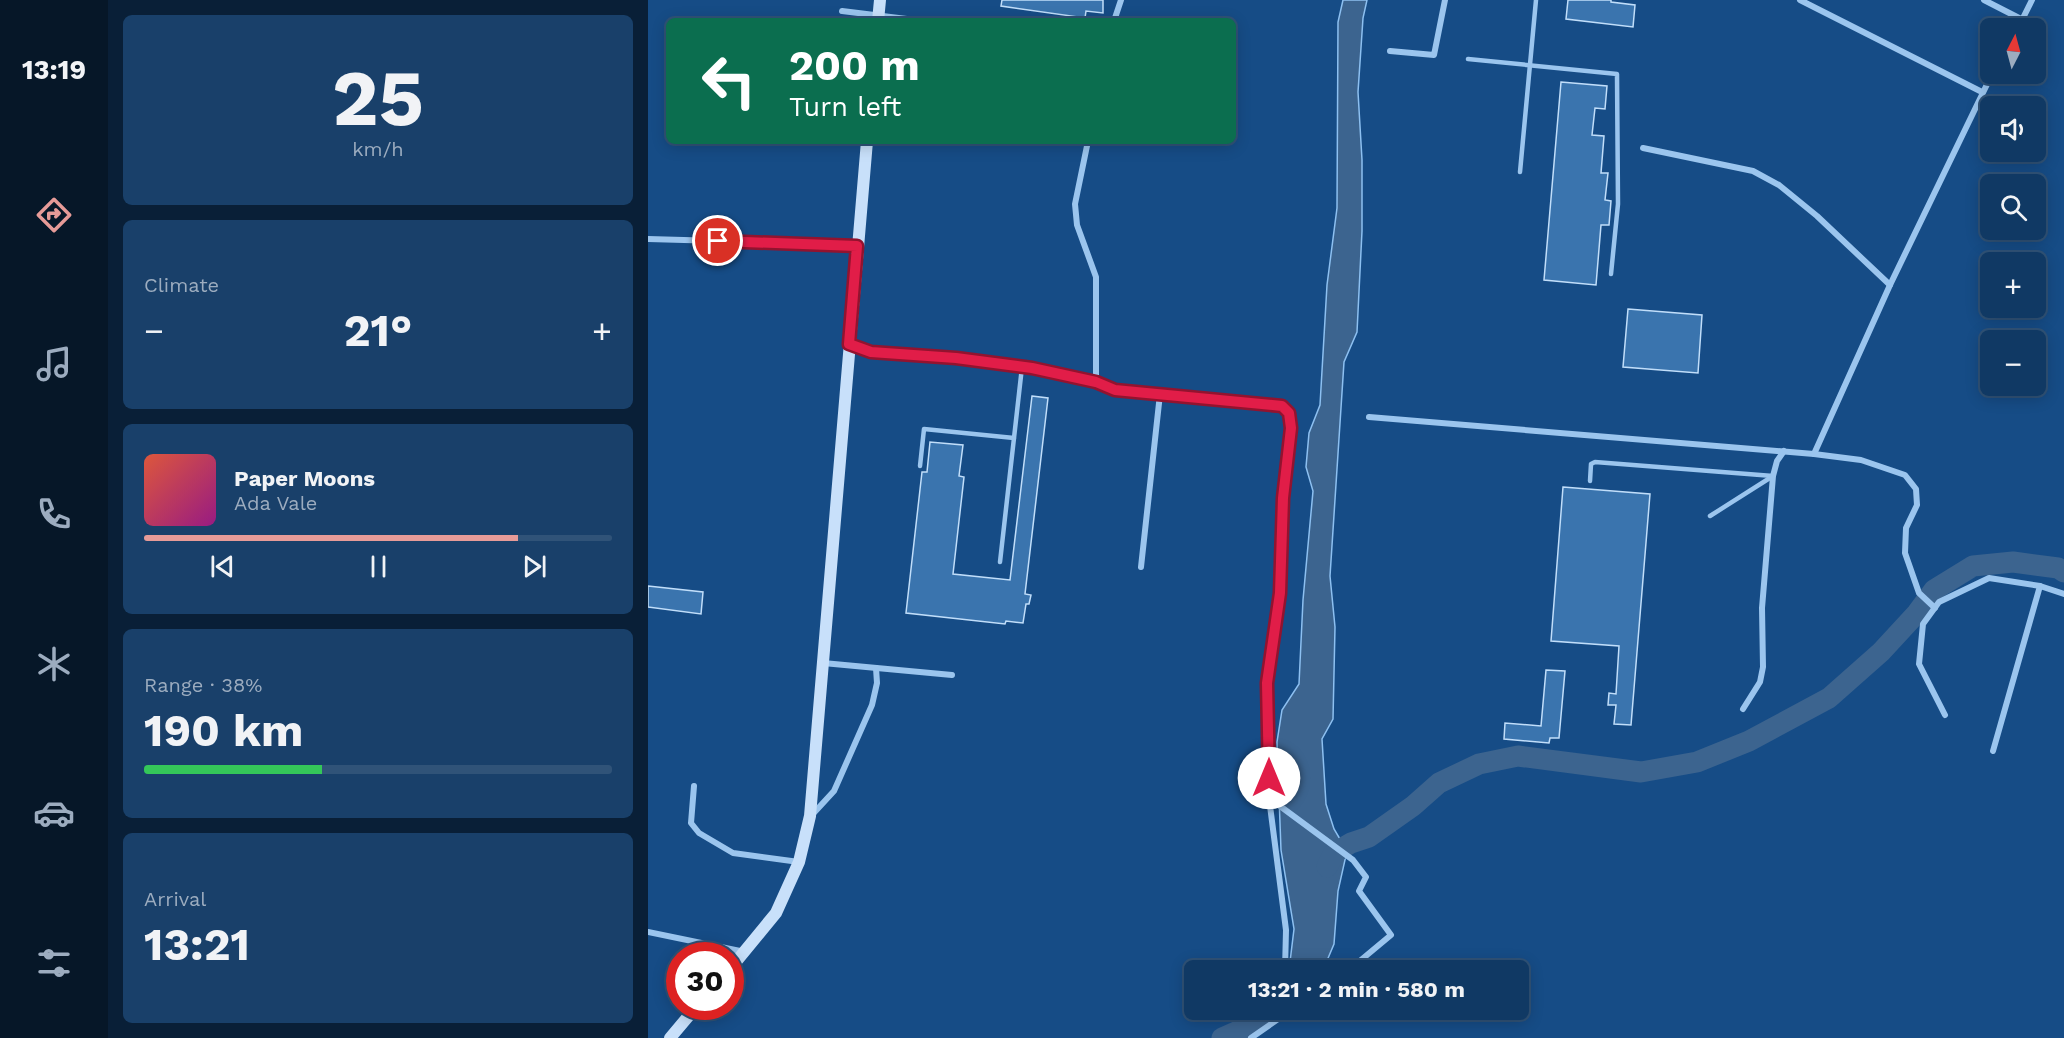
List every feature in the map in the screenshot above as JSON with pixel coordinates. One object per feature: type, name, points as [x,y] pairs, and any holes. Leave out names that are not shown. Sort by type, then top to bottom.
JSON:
[{"type":"street","points":[[842,11],[878,18],[880,0]]},
{"type":"street","points":[[1115,18],[1121,0]]},
{"type":"street","points":[[1390,51],[1434,55],[1445,0]]},
{"type":"street","points":[[1800,0],[1982,92]]},
{"type":"street","points":[[1984,0],[2019,18]]},
{"type":"street","points":[[2024,18],[2032,0]]},
{"type":"street","points":[[1814,453],[1890,285],[1986,84]]},
{"type":"street","points":[[648,932],[745,952],[776,913],[799,862],[810,816],[867,144]]},
{"type":"street","points":[[1087,144],[1075,204],[1077,225],[1096,277],[1096,382]]},
{"type":"street","points":[[1643,148],[1753,171],[1779,185],[1890,285]]},
{"type":"street","points":[[648,239],[857,246]]},
{"type":"street","points":[[849,344],[871,352],[956,358],[1022,367],[1096,382],[1115,390],[1282,406],[1289,413],[1291,428],[1283,498],[1280,593],[1267,683],[1269,798],[1286,930],[1285,960]]},
{"type":"street","points":[[1141,567],[1160,394]]},
{"type":"street","points":[[1369,417],[1814,453],[1861,460],[1905,475],[1916,489],[1917,505],[1906,528],[1905,553],[1919,592],[1933,607]]},
{"type":"street","points":[[1743,709],[1760,682],[1763,667],[1762,608],[1773,476],[1784,451]]},
{"type":"street","points":[[1945,715],[1919,664],[1923,624],[1933,607],[1989,578],[2040,586],[2064,594]]},
{"type":"street","points":[[1993,751],[2040,586]]},
{"type":"street","points":[[823,663],[952,675]]},
{"type":"street","points":[[810,816],[834,791],[872,705],[877,683],[876,668]]},
{"type":"street","points":[[694,786],[691,823],[699,833],[734,853],[799,862]]},
{"type":"street","points":[[1269,798],[1352,860],[1366,877],[1359,891],[1391,934],[1361,960]]},
{"type":"street","points":[[670,1038],[685,1020]]},
{"type":"street","points":[[1251,1038],[1277,1020]]},
{"type":"lane","points":[[1520,172],[1536,0]]},
{"type":"lane","points":[[1468,59],[1617,74],[1618,204],[1611,274]]},
{"type":"lane","points":[[1000,562],[1022,367]]},
{"type":"lane","points":[[920,466],[924,429],[1014,438]]},
{"type":"lane","points":[[1590,481],[1591,464],[1595,462],[1773,476]]},
{"type":"lane","points":[[1710,516],[1773,476]]},
{"type":"water","points":[[1343,0],[1367,0],[1363,18],[1358,92],[1362,160],[1362,231],[1357,332],[1344,362],[1330,576],[1335,627],[1333,719],[1322,739],[1326,804],[1334,829],[1347,851],[1338,891],[1334,944],[1327,960],[1290,960],[1294,929],[1281,850],[1277,742],[1282,710],[1299,684],[1303,600],[1313,491],[1306,467],[1309,433],[1320,405],[1327,285],[1337,208],[1338,22]]},
{"type":"building","points":[[1002,0],[1103,0],[1103,13],[1086,11],[1085,18],[1001,6]]},
{"type":"building","points":[[1568,0],[1611,0],[1611,2],[1635,5],[1633,27],[1566,19]]},
{"type":"building","points":[[1561,82],[1607,86],[1605,109],[1595,108],[1592,135],[1604,136],[1601,173],[1608,173],[1605,200],[1611,201],[1609,225],[1601,225],[1596,285],[1544,280]]},
{"type":"building","points":[[1628,309],[1702,315],[1698,373],[1623,367]]},
{"type":"building","points":[[1032,396],[1048,398],[1025,594],[1031,595],[1029,604],[1026,604],[1023,623],[1006,621],[1005,624],[906,613],[922,472],[927,472],[930,442],[963,445],[959,476],[964,477],[953,574],[1010,580]]},
{"type":"building","points":[[1563,487],[1650,494],[1631,725],[1614,724],[1616,705],[1608,705],[1609,693],[1616,694],[1619,646],[1551,641]]},
{"type":"building","points":[[648,586],[703,592],[701,614],[648,607]]},
{"type":"building","points":[[1546,670],[1565,671],[1559,738],[1550,738],[1549,743],[1504,739],[1505,723],[1541,726]]},
{"type":"waterway","points":[[1327,867],[1334,853],[1351,843],[1369,837],[1413,806],[1439,783],[1479,764],[1518,756],[1641,772],[1697,762],[1749,741],[1829,698],[1881,652],[1917,613],[1934,590],[1973,566],[2013,562],[2058,568],[2064,572]]},
{"type":"waterway","points":[[1222,1038],[1263,1020]]},
{"type":"route","points":[[718,241],[857,246],[849,344],[871,352],[956,358],[1032,368],[1096,382],[1115,390],[1282,406],[1289,413],[1291,428],[1283,498],[1280,593],[1267,683],[1269,778]]}]
